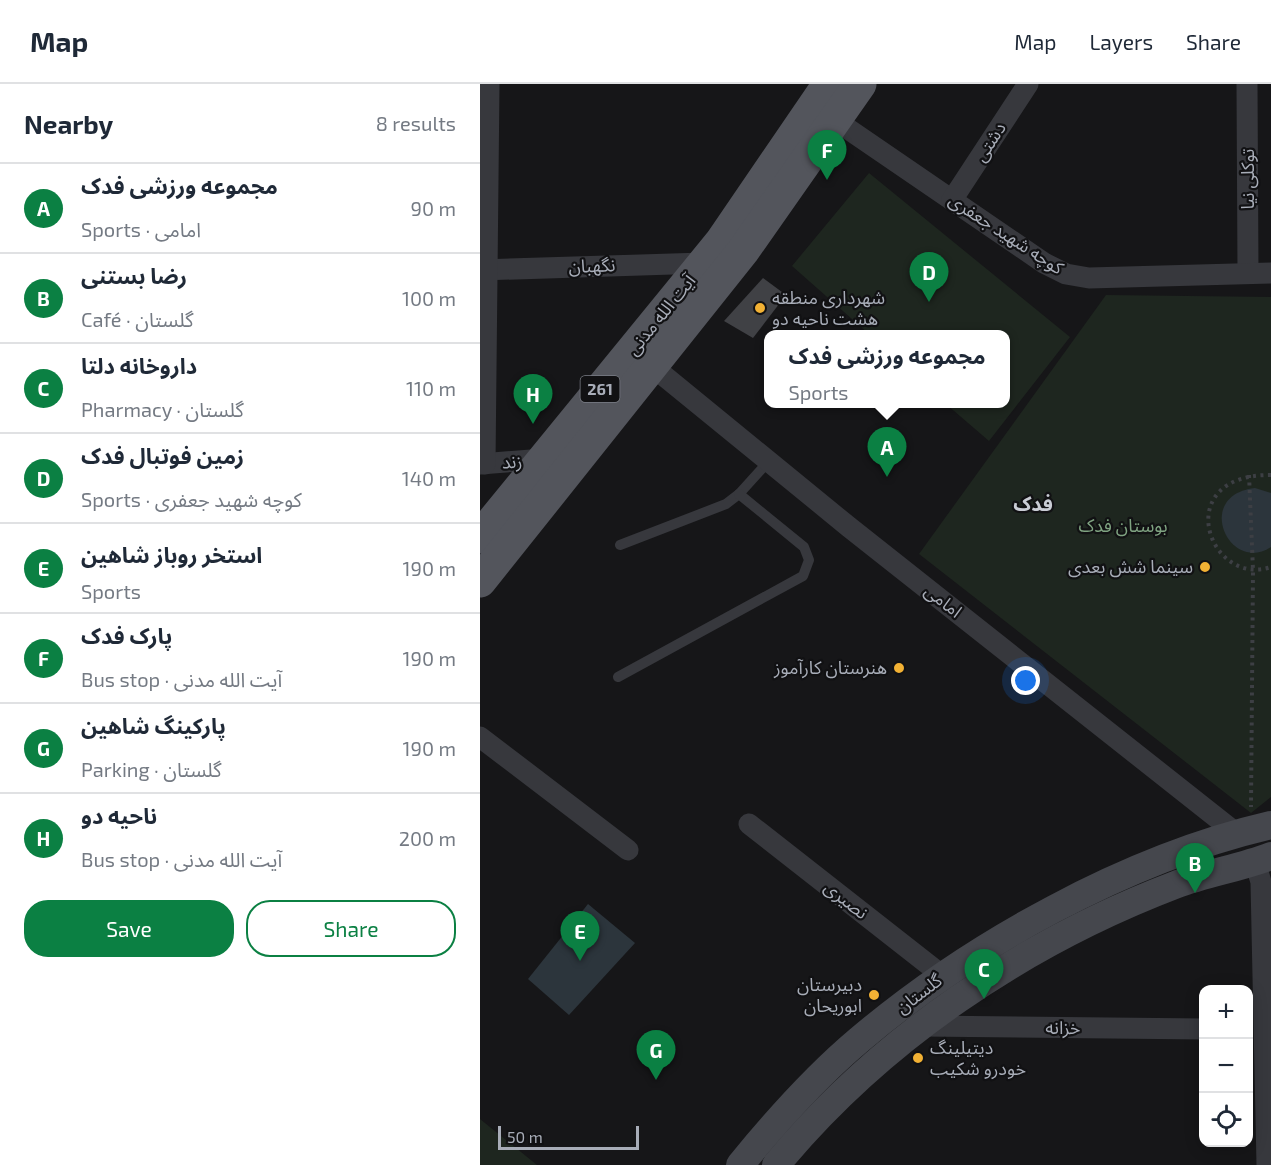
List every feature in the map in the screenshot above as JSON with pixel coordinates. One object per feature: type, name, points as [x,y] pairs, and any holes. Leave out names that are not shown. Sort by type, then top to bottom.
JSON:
[{"type":"main road","name":"آیت الله مدنی","points":[[642,358],[704,263],[829,84]]},
{"type":"main road","name":"آیت الله مدنی","points":[[480,537],[544,459],[743,251],[860,84]]},
{"type":"main road","name":"261","points":[[480,581],[642,358]]},
{"type":"main road","name":"گلستان","points":[[740,1165],[781,1115],[858,1040],[943,976],[1044,914],[1157,861],[1236,833],[1271,825]]},
{"type":"main road","points":[[1236,833],[1263,859]]},
{"type":"main road","name":"گلستان","points":[[776,1165],[801,1134],[876,1061],[963,995],[1057,939],[1176,885],[1263,859]]},
{"type":"street","points":[[483,464],[484,270],[489,84]]},
{"type":"street","name":"دشتی","points":[[952,200],[1028,84]]},
{"type":"street","name":"توکلی نیا","points":[[1247,84],[1248,273]]},
{"type":"street","name":"کوچه شهید جعفری","points":[[835,120],[1044,263],[1066,274],[1089,278],[1271,273]]},
{"type":"street","name":"نگهبان","points":[[484,270],[704,263]]},
{"type":"street","name":"امامی","points":[[642,358],[768,462],[1236,833]]},
{"type":"street","name":"زند","points":[[483,464],[544,459]]},
{"type":"street","points":[[480,737],[628,850]]},
{"type":"street","name":"نصیری","points":[[749,824],[943,976]]},
{"type":"street","points":[[1263,859],[1256,1030],[1267,1165]]},
{"type":"street","name":"خزانه","points":[[923,1026],[1199,1029]]},
{"type":"lane","points":[[620,545],[726,504],[739,494],[768,462]]},
{"type":"lane","points":[[618,677],[803,576],[809,560],[804,547],[739,494]]},
{"type":"path","points":[[1236,833],[1251,813],[1253,558],[1249,475]]},
{"type":"path","points":[[1271,475],[1249,475],[1224,486],[1216,495],[1208,519],[1209,531],[1221,554],[1231,562],[1253,570],[1271,567]]},
{"type":"green space","points":[[869,173],[1070,337],[989,441],[951,408],[1010,408],[1010,330],[864,330],[792,266]]},
{"type":"green space","name":"بوستان فدک","points":[[1106,295],[1271,297],[1271,797],[1251,813],[919,554]]},
{"type":"green space","points":[[480,1119],[537,1165],[480,1165]]},
{"type":"shaded area","points":[[1255,488],[1271,493],[1271,547],[1256,553],[1242,551],[1231,542],[1224,531],[1222,517],[1225,504],[1236,494]]},
{"type":"shaded area","points":[[588,904],[635,943],[569,1015],[528,979]]},
{"type":"building","points":[[763,278],[786,295],[753,338],[724,321]]},
{"type":"place","name":"پارک فدک","points":[[827,180]]},
{"type":"place","name":"زمین فوتبال فدک","points":[[929,302]]},
{"type":"place","name":"شهرداری منطقه هشت ناحیه دو","points":[[760,308]]},
{"type":"place","name":"ناحیه دو","points":[[533,424]]},
{"type":"place","name":"مجموعه ورزشی فدک","points":[[887,477]]},
{"type":"place","name":"سینما شش بعدی","points":[[1205,567]]},
{"type":"place","name":"هنرستان کارآموز","points":[[899,668]]},
{"type":"place","name":"رضا بستنی","points":[[1195,893]]},
{"type":"place","name":"استخر روباز شاهین","points":[[580,961]]},
{"type":"place","name":"دبیرستان ابوریحان","points":[[874,995]]},
{"type":"place","name":"داروخانه دلتا","points":[[984,999]]},
{"type":"place","name":"دیتیلینگ خودرو شکیب","points":[[918,1058]]},
{"type":"place","name":"پارکینگ شاهین","points":[[656,1080]]},
{"type":"district","name":"فدک","points":[[1033,504]]}]
